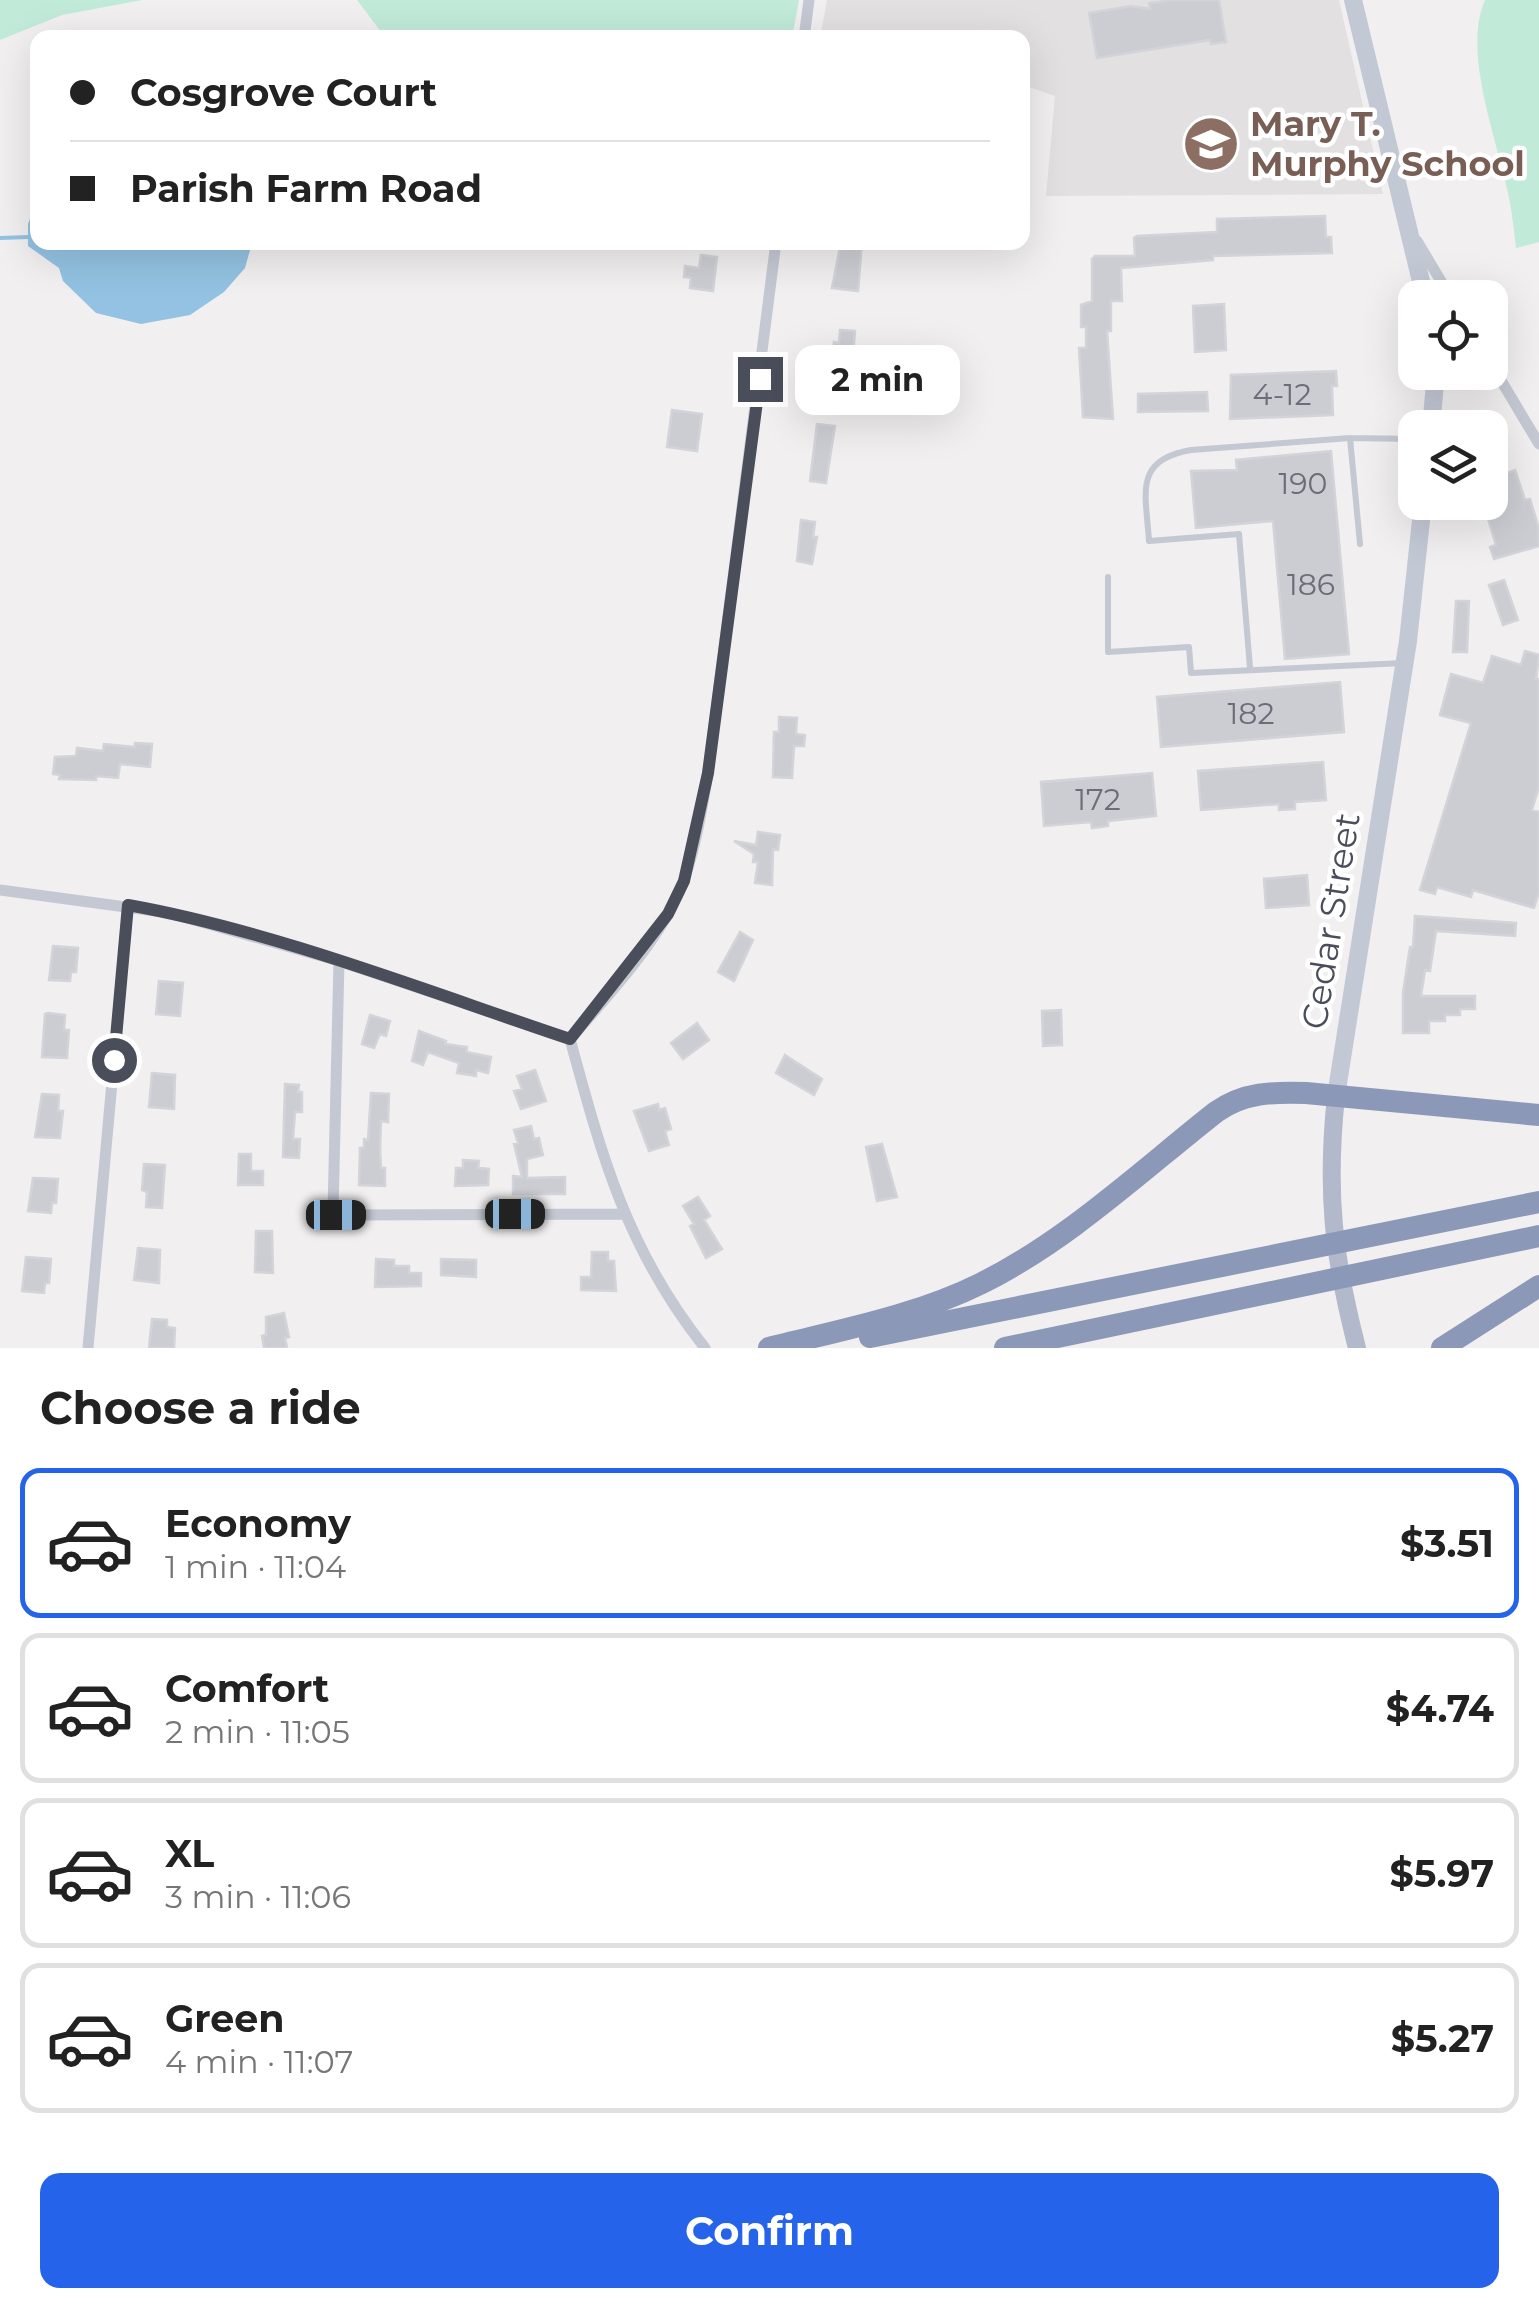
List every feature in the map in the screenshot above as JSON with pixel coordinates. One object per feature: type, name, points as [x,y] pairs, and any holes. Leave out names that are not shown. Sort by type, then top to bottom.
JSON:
[{"type":"highway","points":[[770,1348],[894,1316],[979,1285],[1036,1253],[1216,1112],[1240,1098],[1273,1092],[1539,1116]]},
{"type":"highway","points":[[817,1348],[1539,1202]]},
{"type":"highway","points":[[1005,1348],[1539,1236]]},
{"type":"highway","points":[[1442,1348],[1539,1286]]},
{"type":"main road","points":[[1353,0],[1421,280]]},
{"type":"main road","name":"Cedar Street","points":[[1357,1348],[1338,1272],[1330,1214],[1331,1146],[1405,663],[1421,520]]},
{"type":"street","points":[[805,30],[809,0]]},
{"type":"street","points":[[1410,230],[1440,280]]},
{"type":"street","points":[[570,1039],[668,914],[684,881],[694,844],[708,773],[775,250]]},
{"type":"street","points":[[1507,390],[1539,444]]},
{"type":"street","points":[[0,890],[170,912],[338,961],[570,1039]]},
{"type":"street","points":[[88,1348],[128,905]]},
{"type":"street","points":[[338,961],[333,1211],[336,1215],[623,1214]]},
{"type":"street","points":[[570,1039],[600,1149],[623,1214],[648,1264],[705,1348]]},
{"type":"lane","points":[[1350,438],[1360,544]]},
{"type":"lane","points":[[1250,668],[1239,534],[1148,541],[1146,478],[1154,462],[1191,450],[1350,438],[1398,439]]},
{"type":"lane","points":[[1108,577],[1108,652],[1189,647],[1191,673],[1405,663]]},
{"type":"shaded area","name":"Mary T. Murphy School","points":[[827,0],[1339,0],[1383,194],[1046,196],[1055,96],[1030,87],[1030,30],[821,30]]},
{"type":"green space","points":[[0,0],[142,0],[62,15],[0,40]]},
{"type":"green space","points":[[357,0],[799,0],[793,30],[380,30]]},
{"type":"green space","points":[[1485,0],[1539,0],[1539,242],[1516,248],[1479,70],[1477,44]]},
{"type":"water","points":[[34,250],[250,250],[245,268],[224,292],[190,315],[141,324],[96,313],[63,281],[59,268]]},
{"type":"building","points":[[1219,0],[1226,42],[1211,44],[1210,40],[1097,58],[1089,13],[1131,6],[1150,9],[1149,3]]},
{"type":"building","points":[[1325,216],[1332,253],[1213,256],[1213,260],[1121,268],[1122,301],[1111,301],[1111,331],[1107,331],[1113,419],[1083,417],[1079,348],[1086,348],[1086,327],[1081,327],[1081,305],[1092,301],[1095,256],[1135,256],[1137,236],[1217,232],[1217,219]]},
{"type":"building","points":[[839,250],[861,250],[858,291],[832,288]]},
{"type":"building","points":[[701,255],[717,257],[713,291],[690,288],[691,278],[684,277],[685,266],[699,268]]},
{"type":"building","points":[[1224,304],[1226,350],[1195,352],[1193,306]]},
{"type":"building","points":[[840,330],[855,331],[852,366],[832,364],[834,342],[839,343]]},
{"type":"building","points":[[1336,371],[1333,415],[1230,419],[1231,375]]},
{"type":"building","points":[[1207,392],[1208,411],[1138,412],[1138,394]]},
{"type":"building","points":[[672,410],[702,414],[697,451],[667,447]]},
{"type":"building","points":[[817,424],[835,426],[826,483],[810,481]]},
{"type":"building","points":[[1331,451],[1349,654],[1285,659],[1273,521],[1196,528],[1191,471],[1237,470],[1236,460]]},
{"type":"building","points":[[1515,470],[1525,500],[1530,499],[1539,529],[1539,546],[1494,559],[1490,547],[1496,545],[1488,520],[1508,520],[1508,473]]},
{"type":"building","points":[[801,520],[815,522],[813,537],[817,537],[812,564],[797,561]]},
{"type":"building","points":[[1504,580],[1518,620],[1503,625],[1489,585]]},
{"type":"building","points":[[1456,601],[1469,601],[1467,652],[1453,652]]},
{"type":"building","points":[[1525,651],[1539,655],[1539,786],[1532,810],[1539,812],[1539,892],[1534,908],[1473,890],[1471,897],[1437,887],[1435,894],[1420,890],[1471,723],[1440,715],[1451,674],[1483,683],[1492,656],[1521,665]]},
{"type":"building","points":[[1340,682],[1344,732],[1161,747],[1157,697]]},
{"type":"building","points":[[779,717],[797,718],[796,734],[805,735],[804,746],[794,746],[792,778],[773,777],[774,732],[779,732]]},
{"type":"building","points":[[135,743],[152,744],[150,767],[120,764],[118,778],[96,776],[96,780],[59,779],[60,775],[53,774],[55,757],[76,756],[77,748],[103,751],[104,744],[135,747]]},
{"type":"building","points":[[1323,762],[1326,800],[1295,802],[1295,809],[1279,810],[1279,804],[1201,810],[1198,771]]},
{"type":"building","points":[[1152,773],[1156,816],[1108,821],[1108,826],[1092,828],[1091,822],[1044,826],[1041,782]]},
{"type":"building","points":[[758,832],[780,835],[778,850],[773,849],[772,885],[755,883],[758,862],[753,862],[754,854],[734,841],[756,845]]},
{"type":"building","points":[[1307,875],[1309,905],[1266,908],[1264,879]]},
{"type":"building","points":[[1415,916],[1516,923],[1515,936],[1436,931],[1430,971],[1425,970],[1421,996],[1475,996],[1475,1009],[1445,1015],[1445,1021],[1429,1021],[1429,1033],[1403,1033],[1403,993]]},
{"type":"building","points":[[740,932],[753,940],[734,981],[718,972]]},
{"type":"building","points":[[53,946],[78,948],[76,972],[71,972],[70,981],[49,980]]},
{"type":"building","points":[[159,981],[183,983],[180,1016],[156,1014]]},
{"type":"building","points":[[1061,1010],[1062,1045],[1043,1046],[1042,1011]]},
{"type":"building","points":[[48,1013],[65,1015],[64,1030],[69,1030],[67,1058],[42,1057]]},
{"type":"building","points":[[370,1015],[390,1021],[386,1036],[380,1034],[374,1048],[362,1044]]},
{"type":"building","points":[[697,1023],[709,1040],[683,1059],[671,1043]]},
{"type":"building","points":[[419,1031],[446,1041],[445,1044],[467,1047],[466,1052],[491,1057],[488,1073],[457,1073],[459,1063],[428,1052],[423,1065],[412,1061]]},
{"type":"building","points":[[785,1055],[822,1079],[814,1095],[776,1073]]},
{"type":"building","points":[[535,1070],[546,1101],[521,1109],[514,1091],[522,1089],[517,1076]]},
{"type":"building","points":[[152,1073],[175,1075],[174,1109],[149,1107]]},
{"type":"building","points":[[285,1084],[299,1085],[298,1092],[302,1092],[302,1112],[295,1112],[293,1139],[300,1139],[299,1158],[283,1157]]},
{"type":"building","points":[[371,1093],[389,1094],[388,1122],[381,1121],[385,1186],[359,1185],[360,1148],[364,1148],[364,1139],[368,1140]]},
{"type":"building","points":[[42,1094],[59,1095],[58,1111],[63,1111],[60,1138],[35,1137]]},
{"type":"building","points":[[658,1104],[659,1110],[665,1108],[671,1129],[665,1131],[669,1145],[649,1151],[634,1111]]},
{"type":"building","points":[[531,1126],[543,1155],[527,1159],[527,1178],[565,1177],[565,1194],[513,1194],[513,1176],[522,1177],[514,1130]]},
{"type":"building","points":[[882,1144],[897,1197],[877,1201],[866,1147]]},
{"type":"building","points":[[239,1154],[251,1154],[251,1171],[263,1171],[263,1185],[238,1185]]},
{"type":"building","points":[[463,1160],[479,1161],[478,1168],[489,1169],[488,1185],[455,1186],[456,1168],[463,1168]]},
{"type":"building","points":[[144,1164],[165,1165],[162,1208],[146,1207],[147,1192],[142,1190]]},
{"type":"building","points":[[33,1178],[58,1179],[51,1213],[28,1211]]},
{"type":"building","points":[[698,1197],[710,1216],[704,1220],[722,1249],[706,1258],[683,1206]]},
{"type":"building","points":[[256,1231],[272,1231],[273,1273],[255,1272]]},
{"type":"building","points":[[138,1248],[160,1250],[159,1283],[134,1280]]},
{"type":"building","points":[[592,1252],[608,1252],[608,1261],[614,1261],[616,1291],[581,1290],[581,1277],[591,1277]]},
{"type":"building","points":[[26,1257],[51,1259],[44,1293],[22,1291]]},
{"type":"building","points":[[376,1259],[394,1260],[394,1266],[409,1266],[409,1273],[421,1273],[421,1286],[375,1287]]},
{"type":"building","points":[[441,1259],[476,1260],[476,1277],[441,1275]]},
{"type":"building","points":[[284,1313],[287,1348],[264,1348],[266,1317]]},
{"type":"building","points":[[152,1319],[167,1320],[167,1327],[175,1328],[174,1348],[149,1348]]},
{"type":"waterway","points":[[0,238],[28,237]]},
{"type":"place","name":"Mary T. Murphy School","points":[[1211,144]]},
{"type":"route","points":[[114,1060],[128,905],[170,912],[338,961],[570,1039],[635,960],[668,914],[684,881],[708,773],[760,379]]}]
